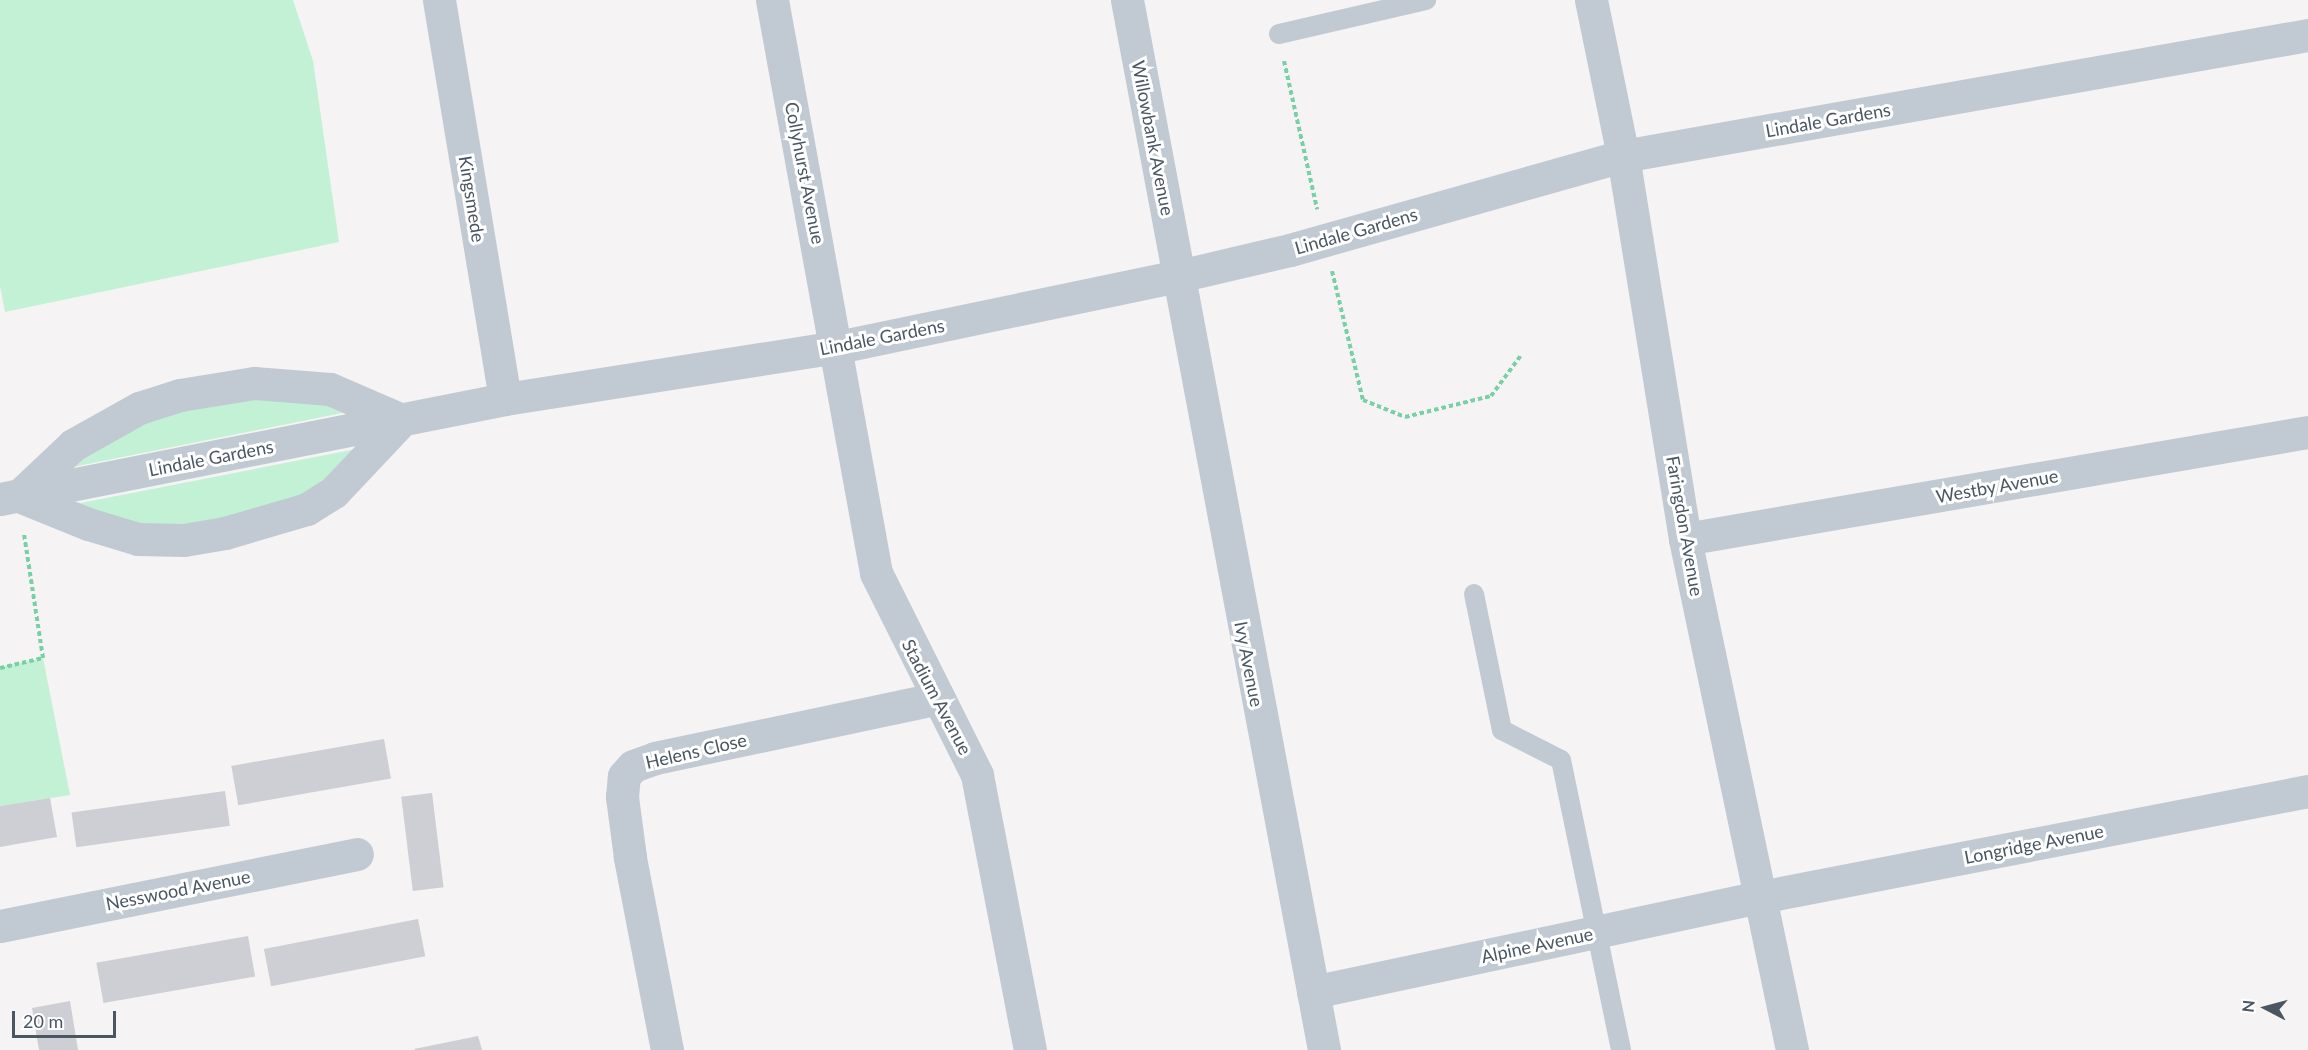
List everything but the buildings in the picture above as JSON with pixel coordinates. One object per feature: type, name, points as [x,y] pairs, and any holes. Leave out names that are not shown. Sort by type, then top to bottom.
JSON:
[{"type":"street","name":"Kingsmede","points":[[439,0],[505,399]]},
{"type":"street","name":"Collyhurst Avenue","points":[[772,0],[838,347]]},
{"type":"street","name":"Willowbank Avenue","points":[[1126,0],[1179,276]]},
{"type":"street","name":"Faringdon Avenue","points":[[1591,0],[1623,156],[1685,539],[1791,1050]]},
{"type":"street","name":"Lindale Gardens","points":[[10,497],[505,399],[838,347],[1179,276],[1325,240],[1623,156],[2308,35]]},
{"type":"street","name":"Ivy Avenue","points":[[1179,276],[1324,1050]]},
{"type":"street","name":"Stadium Avenue","points":[[838,347],[876,573],[895,618],[939,698],[977,775],[1030,1050]]},
{"type":"street","points":[[292,384],[330,389],[402,420],[334,492],[307,509],[225,533],[184,540],[138,539],[10,497],[73,445],[108,423],[139,408],[218,387],[292,384]]},
{"type":"street","name":"Westby Avenue","points":[[1685,539],[2308,432]]},
{"type":"street","name":"Helens Close","points":[[667,1050],[630,857],[621,797],[624,776],[633,766],[655,758],[939,698]]},
{"type":"street","name":"Longridge Avenue","points":[[1761,897],[2308,791]]},
{"type":"street","name":"Nesswood Avenue","points":[[0,926],[357,854]]},
{"type":"street","name":"Alpine Avenue","points":[[1313,992],[1761,897]]},
{"type":"lane","points":[[1278,34],[1426,0]]},
{"type":"lane","points":[[1474,594],[1502,730],[1561,760],[1621,1050]]},
{"type":"path","points":[[1278,34],[1363,400],[1405,417],[1491,396],[1522,354]]},
{"type":"path","points":[[0,668],[43,658],[10,497]]},
{"type":"green space","points":[[0,0],[293,0],[313,61],[339,242],[5,312],[0,286]]},
{"type":"green space","points":[[180,395],[372,407],[43,473]]},
{"type":"green space","points":[[377,445],[334,492],[184,540],[50,509]]},
{"type":"green space","points":[[43,658],[70,795],[0,806],[0,667]]}]
